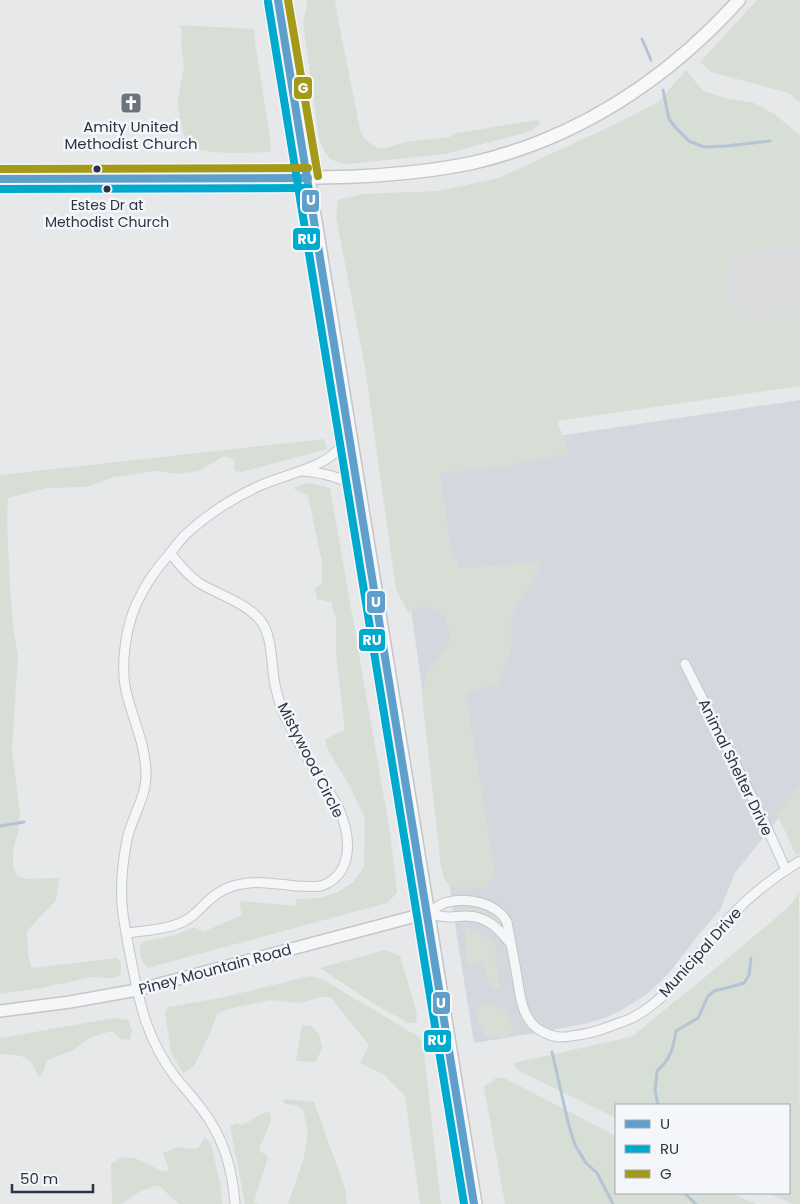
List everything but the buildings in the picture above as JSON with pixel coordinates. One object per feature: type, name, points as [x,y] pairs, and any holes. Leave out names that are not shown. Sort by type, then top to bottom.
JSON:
[{"type":"main road","points":[[278,0],[474,1204]]},
{"type":"main road","points":[[0,179],[308,178],[396,174],[490,159],[547,139],[582,124],[637,91],[675,62],[740,0]]},
{"type":"street","points":[[235,1204],[233,1184],[221,1141],[204,1112],[161,1056],[152,1039],[137,990],[123,913],[122,889],[126,842],[140,806],[146,777],[143,744],[124,681],[125,649],[130,622],[139,599],[152,575],[185,535],[226,504],[260,486],[302,471],[326,459],[340,448],[349,431]]},
{"type":"street","points":[[302,471],[322,473],[358,486]]},
{"type":"street","name":"Mistywood Circle","points":[[126,933],[167,926],[189,919],[217,894],[226,888],[237,885],[264,882],[310,886],[323,885],[336,876],[345,863],[348,847],[345,826],[338,808],[301,748],[280,705],[268,634],[261,620],[245,607],[190,576],[170,554]]},
{"type":"street","name":"Animal Shelter Drive","points":[[685,664],[763,819],[786,870]]},
{"type":"street","name":"Municipal Drive","points":[[427,914],[446,902],[464,901],[481,903],[495,908],[504,916],[507,922],[519,991],[530,1022],[548,1034],[559,1037],[581,1036],[631,1018],[664,995],[678,981],[732,915],[753,895],[800,861]]},
{"type":"street","name":"Municipal Drive","points":[[427,914],[449,917],[479,917],[498,928],[510,944]]},
{"type":"street","name":"Piney Mountain Road","points":[[0,1011],[70,1002],[137,990],[427,914]]},
{"type":"shaded area","points":[[307,0],[335,0],[360,129],[364,139],[377,148],[387,148],[405,142],[450,137],[457,133],[537,120],[540,123],[532,131],[445,154],[348,164],[332,159],[323,149],[319,138],[303,22]]},
{"type":"shaded area","points":[[757,0],[800,0],[800,103],[789,93],[711,72],[700,62]]},
{"type":"shaded area","points":[[180,25],[254,29],[271,145],[270,152],[218,152],[188,147],[178,107],[184,66]]},
{"type":"shaded area","points":[[686,70],[703,91],[724,98],[754,103],[774,114],[800,135],[800,386],[557,421],[570,454],[493,468],[440,473],[451,548],[460,568],[543,562],[512,615],[511,648],[498,685],[466,693],[495,875],[484,888],[451,887],[445,881],[441,867],[422,696],[427,674],[450,640],[446,616],[427,607],[408,612],[396,590],[365,367],[336,217],[338,200],[363,194],[438,191],[499,178],[622,121],[658,102]]},
{"type":"shaded area","points":[[800,400],[800,791],[735,873],[720,910],[668,974],[647,994],[620,1011],[588,1023],[474,1043],[455,924],[390,459]]},
{"type":"shaded area","points":[[324,439],[327,449],[238,473],[234,469],[235,460],[224,456],[199,471],[178,474],[156,471],[114,477],[86,487],[47,488],[8,498],[10,589],[18,655],[12,750],[20,814],[13,851],[13,865],[17,876],[26,879],[59,878],[56,900],[27,931],[28,956],[32,968],[117,958],[121,963],[120,976],[111,978],[92,977],[41,988],[0,994],[0,475]]},
{"type":"shaded area","points":[[308,483],[330,488],[390,832],[397,893],[387,903],[147,968],[141,958],[140,944],[146,941],[175,935],[192,928],[197,928],[203,932],[242,915],[239,901],[297,906],[295,899],[321,898],[338,892],[353,882],[364,867],[365,818],[348,783],[328,750],[325,739],[345,730],[336,655],[336,619],[331,602],[317,599],[315,589],[322,582],[322,562],[308,496],[293,488]]},
{"type":"shaded area","points":[[800,786],[800,853],[796,855],[776,814]]},
{"type":"shaded area","points":[[799,892],[800,1204],[793,1204],[769,1194],[790,1194],[790,1104],[615,1104],[615,1118],[517,1070],[514,1063],[631,1037],[784,911]]},
{"type":"shaded area","points":[[458,908],[470,908],[489,913],[495,916],[503,925],[500,926],[480,914],[457,911]]},
{"type":"shaded area","points":[[465,927],[484,935],[496,944],[495,954],[500,987],[494,988],[489,984],[485,970],[478,960],[467,966]]},
{"type":"shaded area","points":[[385,950],[400,956],[417,1014],[416,1023],[408,1023],[368,1000],[320,968]]},
{"type":"shaded area","points":[[310,976],[322,979],[419,1037],[423,1045],[441,1204],[420,1204],[405,1096],[383,1074],[360,1063],[369,1045],[330,997],[321,997],[299,1003],[270,1000],[228,1009],[217,1014],[194,1066],[183,1073],[171,1052],[165,1012],[168,1007],[221,998]]},
{"type":"shaded area","points":[[485,1004],[505,1009],[514,1027],[508,1038],[485,1035],[477,1019],[476,1007]]},
{"type":"shaded area","points":[[114,1018],[128,1020],[132,1030],[130,1040],[121,1039],[112,1031],[91,1037],[72,1051],[47,1060],[42,1075],[38,1076],[32,1063],[24,1057],[0,1054],[0,1038]]},
{"type":"shaded area","points":[[302,1025],[311,1026],[319,1034],[322,1048],[316,1062],[296,1061]]},
{"type":"shaded area","points":[[496,1078],[504,1078],[615,1135],[615,1194],[733,1194],[756,1204],[505,1204],[484,1087]]},
{"type":"shaded area","points":[[286,1099],[314,1102],[345,1188],[347,1204],[288,1204],[304,1157],[308,1132],[303,1109],[285,1104],[283,1101]]},
{"type":"shaded area","points":[[266,1112],[270,1113],[271,1120],[259,1150],[268,1157],[254,1202],[260,1204],[245,1204],[230,1126],[237,1123],[242,1125]]},
{"type":"shaded area","points":[[205,1137],[211,1144],[221,1188],[222,1204],[179,1204],[158,1185],[139,1192],[122,1204],[112,1204],[111,1164],[118,1159],[130,1158],[141,1161],[162,1172],[169,1170],[163,1153],[181,1147],[187,1149],[198,1148]]},
{"type":"waterway","points":[[642,39],[651,60]]},
{"type":"waterway","points":[[663,90],[669,119],[689,141],[704,147],[770,141]]},
{"type":"waterway","points":[[0,826],[24,822]]},
{"type":"waterway","points":[[658,1104],[655,1091],[657,1071],[671,1053],[676,1031],[698,1018],[708,996],[714,991],[744,983],[749,975],[751,958]]},
{"type":"waterway","points":[[552,1052],[575,1145],[586,1163],[597,1173],[613,1204]]},
{"type":"waterway","points":[[685,1194],[696,1204]]},
{"type":"runway","points":[[760,284],[800,279]]},
{"type":"transit line","name":"U","points":[[278,0],[474,1204]]},
{"type":"transit line","name":"G","points":[[288,0],[318,176]]},
{"type":"transit line","name":"RU","points":[[268,2],[464,1204]]},
{"type":"transit line","name":"G","points":[[0,169],[308,168]]},
{"type":"transit line","name":"U","points":[[0,179],[308,178]]},
{"type":"transit line","name":"RU","points":[[0,189],[308,188]]},
{"type":"place","name":"Amity United Methodist Church","points":[[131,103]]},
{"type":"place","name":"Estes Dr at Methodist Church","points":[[107,189]]}]
